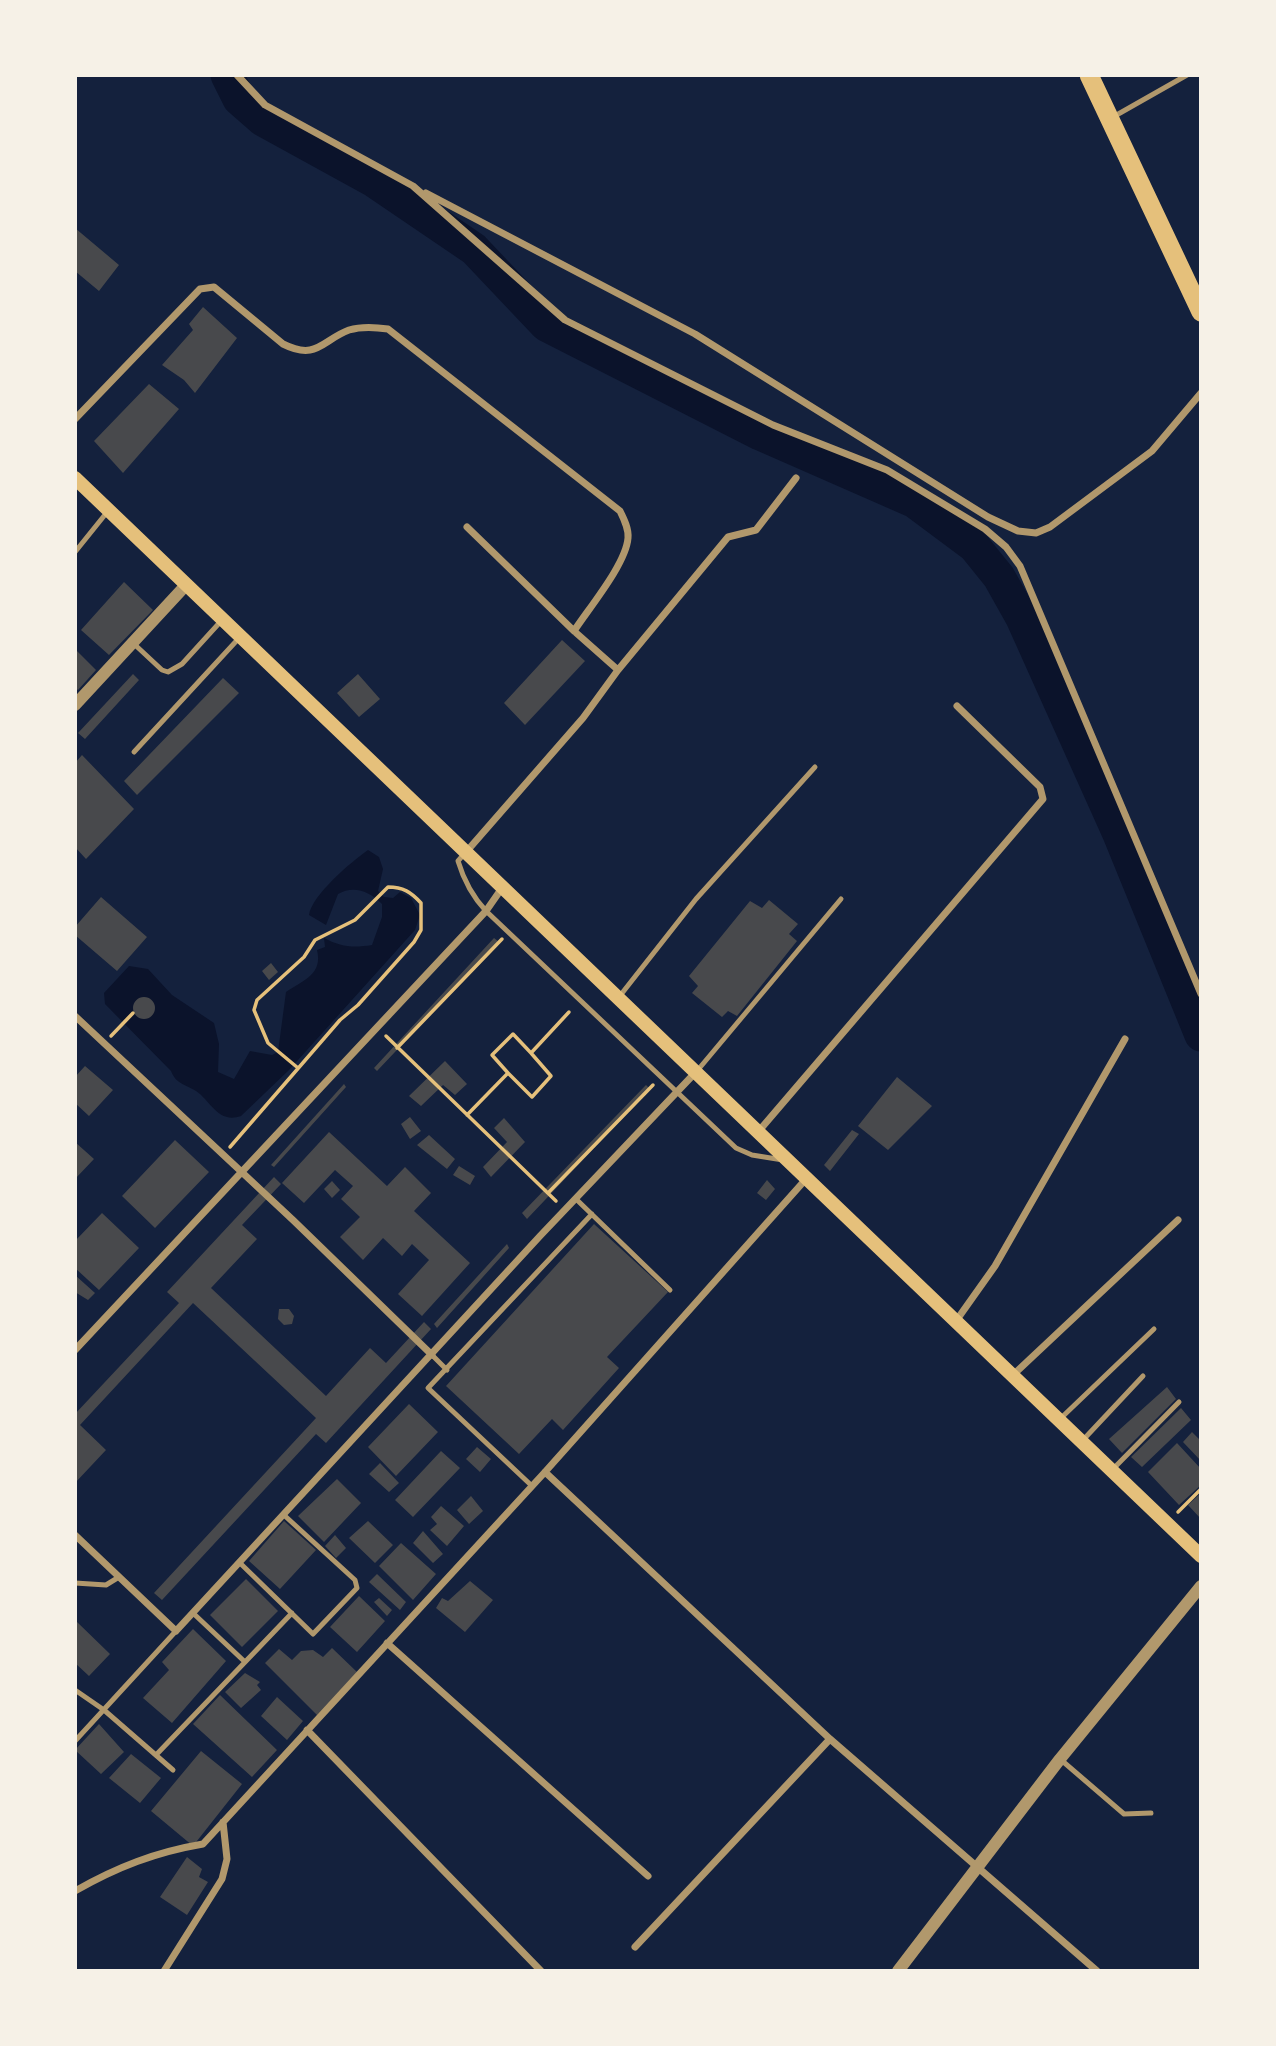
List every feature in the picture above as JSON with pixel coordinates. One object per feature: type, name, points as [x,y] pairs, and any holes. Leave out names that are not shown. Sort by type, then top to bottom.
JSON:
[{"type":"highway","points":[[1089,75],[1201,312]]},
{"type":"main road","points":[[75,478],[467,851],[694,1074],[1201,1556]]},
{"type":"street","points":[[237,75],[265,105],[695,334],[988,517],[1018,531],[1036,533],[1070,515],[1152,451],[1201,393]]},
{"type":"street","points":[[413,186],[565,320],[773,425],[887,470],[985,529],[1006,547],[1020,566],[1201,994]]},
{"type":"street","points":[[75,419],[200,289],[214,287],[283,344],[295,350],[319,348],[349,330],[373,326],[388,329],[612,503],[623,518],[628,539],[614,570],[574,631]]},
{"type":"street","points":[[467,851],[583,718],[618,670],[728,537],[756,530],[796,478]]},
{"type":"street","points":[[467,527],[618,670]]},
{"type":"street","points":[[75,705],[186,585]]},
{"type":"street","points":[[758,1132],[1043,799],[1040,787],[957,706]]},
{"type":"street","points":[[75,1350],[486,911],[502,888]]},
{"type":"street","points":[[75,1016],[224,1154],[432,1355]]},
{"type":"street","points":[[956,1322],[995,1266],[1125,1039]]},
{"type":"street","points":[[75,1535],[176,1631],[241,1564],[540,1236],[694,1074]]},
{"type":"street","points":[[75,1891],[108,1871],[154,1854],[203,1844],[545,1472],[806,1179]]},
{"type":"street","points":[[1012,1376],[1178,1220]]},
{"type":"street","points":[[545,1472],[830,1739],[977,1866],[1046,1930],[1097,1971]]},
{"type":"street","points":[[898,1971],[1060,1759],[1201,1586]]},
{"type":"street","points":[[387,1643],[648,1875]]},
{"type":"street","points":[[307,1730],[541,1971]]},
{"type":"street","points":[[635,1947],[830,1739]]},
{"type":"street","points":[[164,1971],[222,1879],[227,1859],[223,1822]]},
{"type":"lane","points":[[1108,120],[1187,75]]},
{"type":"lane","points":[[75,552],[108,511]]},
{"type":"lane","points":[[133,643],[162,670],[173,671],[222,620]]},
{"type":"lane","points":[[134,752],[240,637]]},
{"type":"lane","points":[[617,1000],[696,900],[815,767]]},
{"type":"lane","points":[[467,851],[458,861],[463,878],[473,897],[486,911],[742,1152],[786,1161]]},
{"type":"lane","points":[[694,1074],[841,899]]},
{"type":"lane","points":[[576,1199],[670,1290]]},
{"type":"lane","points":[[532,1486],[428,1388],[592,1214]]},
{"type":"lane","points":[[1059,1421],[1154,1329]]},
{"type":"lane","points":[[432,1355],[447,1370]]},
{"type":"lane","points":[[1081,1442],[1143,1376]]},
{"type":"lane","points":[[1111,1471],[1180,1402]]},
{"type":"lane","points":[[241,1564],[313,1634],[357,1584],[285,1516]]},
{"type":"lane","points":[[75,1583],[106,1586],[119,1577]]},
{"type":"lane","points":[[156,1755],[292,1613]]},
{"type":"lane","points":[[194,1614],[245,1662]]},
{"type":"lane","points":[[75,1741],[176,1631]]},
{"type":"lane","points":[[75,1690],[104,1710],[173,1770]]},
{"type":"lane","points":[[1060,1759],[1124,1814],[1151,1814]]},
{"type":"path","points":[[224,1154],[298,1068],[414,942],[421,930],[421,904],[411,893],[399,887],[388,887],[355,920],[315,940],[304,957],[257,1000],[254,1010],[268,1043],[298,1068]]},
{"type":"path","points":[[397,1048],[461,979],[506,936]]},
{"type":"path","points":[[531,1053],[569,1012]]},
{"type":"path","points":[[113,1034],[133,1013]]},
{"type":"path","points":[[377,1028],[565,1210]]},
{"type":"path","points":[[513,1034],[551,1076],[532,1097],[508,1073],[492,1055],[513,1034]]},
{"type":"path","points":[[467,1115],[508,1073]]},
{"type":"path","points":[[548,1193],[659,1078]]},
{"type":"path","points":[[1166,1523],[1201,1489]]},
{"type":"water","points":[[368,850],[379,857],[383,869],[378,891],[384,897],[393,898],[400,892],[411,898],[420,915],[415,930],[289,1070],[241,1116],[226,1117],[196,1091],[178,1081],[105,1004],[104,993],[129,966],[148,969],[172,995],[214,1023],[219,1044],[218,1072],[234,1079],[250,1051],[272,1055],[278,1052],[286,992],[315,971],[317,950],[325,947],[324,938],[347,946],[372,945],[382,917],[382,904],[367,893],[350,890],[338,894],[326,925],[309,915],[325,889]]},
{"type":"building","points":[[75,228],[119,265],[99,291],[75,271]]},
{"type":"building","points":[[203,307],[237,338],[195,393],[184,380],[162,365],[193,330],[189,324]]},
{"type":"building","points":[[149,384],[179,409],[123,473],[94,441]]},
{"type":"building","points":[[124,582],[153,610],[109,655],[81,630]]},
{"type":"building","points":[[562,640],[585,661],[525,725],[504,703]]},
{"type":"building","points":[[75,649],[96,670],[78,690],[75,688]]},
{"type":"building","points":[[133,674],[139,680],[85,739],[78,733]]},
{"type":"building","points":[[358,674],[380,699],[359,717],[337,693]]},
{"type":"building","points":[[223,678],[239,693],[137,795],[124,781]]},
{"type":"building","points":[[82,755],[134,809],[86,859],[75,847],[75,763]]},
{"type":"building","points":[[101,897],[147,937],[117,971],[75,935],[75,927]]},
{"type":"building","points":[[769,900],[798,924],[789,934],[797,941],[737,1016],[728,1011],[722,1017],[692,993],[698,986],[689,976],[750,901],[762,908]]},
{"type":"building","points":[[494,938],[499,942],[377,1071],[374,1068]]},
{"type":"building","points":[[271,963],[278,972],[269,980],[262,971]]},
{"type":"building","points":[[140,997],[148,997],[155,1004],[155,1012],[148,1019],[140,1019],[133,1012],[133,1004]]},
{"type":"building","points":[[445,1061],[467,1084],[455,1095],[443,1085],[421,1106],[409,1096]]},
{"type":"building","points":[[85,1066],[113,1090],[89,1116],[75,1103],[75,1077]]},
{"type":"building","points":[[897,1077],[932,1106],[888,1150],[858,1126]]},
{"type":"building","points":[[344,1084],[346,1087],[274,1167],[271,1165]]},
{"type":"building","points":[[646,1085],[650,1089],[527,1219],[522,1213]]},
{"type":"building","points":[[410,1117],[421,1131],[410,1139],[401,1124]]},
{"type":"building","points":[[504,1118],[525,1142],[491,1177],[483,1167],[507,1142],[494,1128]]},
{"type":"building","points":[[852,1130],[859,1134],[830,1171],[824,1165]]},
{"type":"building","points":[[329,1132],[387,1186],[405,1167],[431,1193],[414,1211],[470,1263],[422,1316],[398,1294],[429,1260],[412,1244],[402,1256],[383,1238],[363,1260],[340,1237],[360,1217],[341,1199],[353,1186],[335,1170],[304,1203],[282,1183]]},
{"type":"building","points":[[429,1135],[455,1159],[447,1169],[417,1145]]},
{"type":"building","points":[[175,1140],[209,1172],[155,1228],[122,1196]]},
{"type":"building","points":[[75,1142],[94,1159],[75,1179]]},
{"type":"building","points":[[459,1166],[475,1176],[470,1185],[453,1175]]},
{"type":"building","points":[[274,1177],[281,1184],[242,1225],[257,1239],[211,1288],[326,1396],[370,1348],[386,1363],[424,1322],[431,1329],[326,1443],[316,1434],[162,1600],[154,1593],[316,1418],[193,1303],[80,1425],[106,1450],[75,1483],[75,1414],[179,1303],[167,1292]]},
{"type":"building","points":[[767,1180],[775,1189],[766,1200],[757,1193]]},
{"type":"building","points":[[332,1181],[340,1190],[332,1198],[324,1189]]},
{"type":"building","points":[[102,1213],[139,1248],[99,1290],[75,1268],[75,1241]]},
{"type":"building","points":[[594,1224],[668,1292],[607,1357],[619,1368],[563,1430],[552,1419],[519,1454],[446,1386]]},
{"type":"building","points":[[507,1244],[509,1248],[437,1328],[434,1324]]},
{"type":"building","points":[[75,1275],[95,1293],[88,1300],[75,1292]]},
{"type":"building","points":[[279,1309],[289,1309],[294,1316],[292,1324],[284,1325],[278,1319]]},
{"type":"building","points":[[1167,1387],[1176,1399],[1122,1453],[1109,1439]]},
{"type":"building","points":[[409,1404],[438,1432],[396,1476],[368,1447]]},
{"type":"building","points":[[1181,1408],[1191,1420],[1142,1467],[1131,1457]]},
{"type":"building","points":[[1192,1432],[1201,1441],[1201,1461],[1183,1442]]},
{"type":"building","points":[[1177,1443],[1201,1469],[1201,1485],[1179,1505],[1148,1472]]},
{"type":"building","points":[[477,1447],[491,1459],[480,1472],[466,1459]]},
{"type":"building","points":[[441,1451],[460,1468],[413,1517],[395,1500]]},
{"type":"building","points":[[380,1463],[399,1483],[389,1492],[369,1474]]},
{"type":"building","points":[[337,1479],[361,1503],[324,1542],[298,1516]]},
{"type":"building","points":[[1201,1493],[1201,1519],[1188,1505]]},
{"type":"building","points":[[471,1496],[483,1511],[469,1524],[457,1510]]},
{"type":"building","points":[[441,1506],[464,1526],[447,1546],[430,1530],[437,1524],[431,1517]]},
{"type":"building","points":[[284,1521],[316,1550],[280,1589],[249,1561]]},
{"type":"building","points":[[368,1521],[393,1545],[375,1563],[349,1538]]},
{"type":"building","points":[[423,1531],[443,1554],[433,1563],[413,1543]]},
{"type":"building","points":[[335,1535],[346,1548],[336,1558],[325,1546]]},
{"type":"building","points":[[401,1543],[436,1574],[413,1600],[379,1566]]},
{"type":"building","points":[[377,1574],[406,1602],[400,1610],[369,1582]]},
{"type":"building","points":[[246,1579],[278,1611],[242,1647],[210,1615]]},
{"type":"building","points":[[470,1581],[493,1600],[465,1632],[436,1608],[442,1598],[448,1601]]},
{"type":"building","points":[[359,1596],[385,1621],[357,1652],[330,1627]]},
{"type":"building","points":[[379,1598],[392,1610],[387,1616],[374,1602]]},
{"type":"building","points":[[75,1620],[110,1654],[89,1676],[75,1663]]},
{"type":"building","points":[[193,1629],[226,1661],[172,1723],[143,1698],[169,1670],[162,1662]]},
{"type":"building","points":[[332,1648],[357,1672],[317,1715],[265,1663],[279,1649],[292,1660],[301,1651],[313,1650],[323,1657]]},
{"type":"building","points":[[245,1673],[260,1682],[257,1685],[261,1690],[241,1708],[225,1692]]},
{"type":"building","points":[[220,1695],[277,1750],[252,1777],[193,1724]]},
{"type":"building","points":[[277,1697],[303,1721],[287,1740],[261,1716]]},
{"type":"building","points":[[99,1724],[124,1752],[101,1774],[75,1750]]},
{"type":"building","points":[[201,1751],[242,1784],[193,1846],[151,1811]]},
{"type":"building","points":[[131,1754],[161,1778],[140,1803],[109,1778]]},
{"type":"building","points":[[187,1857],[202,1869],[199,1877],[208,1882],[187,1915],[160,1897]]},
{"type":"waterway","points":[[227,75],[239,99],[263,120],[374,181],[474,249],[546,325],[760,434],[915,502],[974,546],[999,577],[1022,618],[1119,834],[1201,1035]]}]
